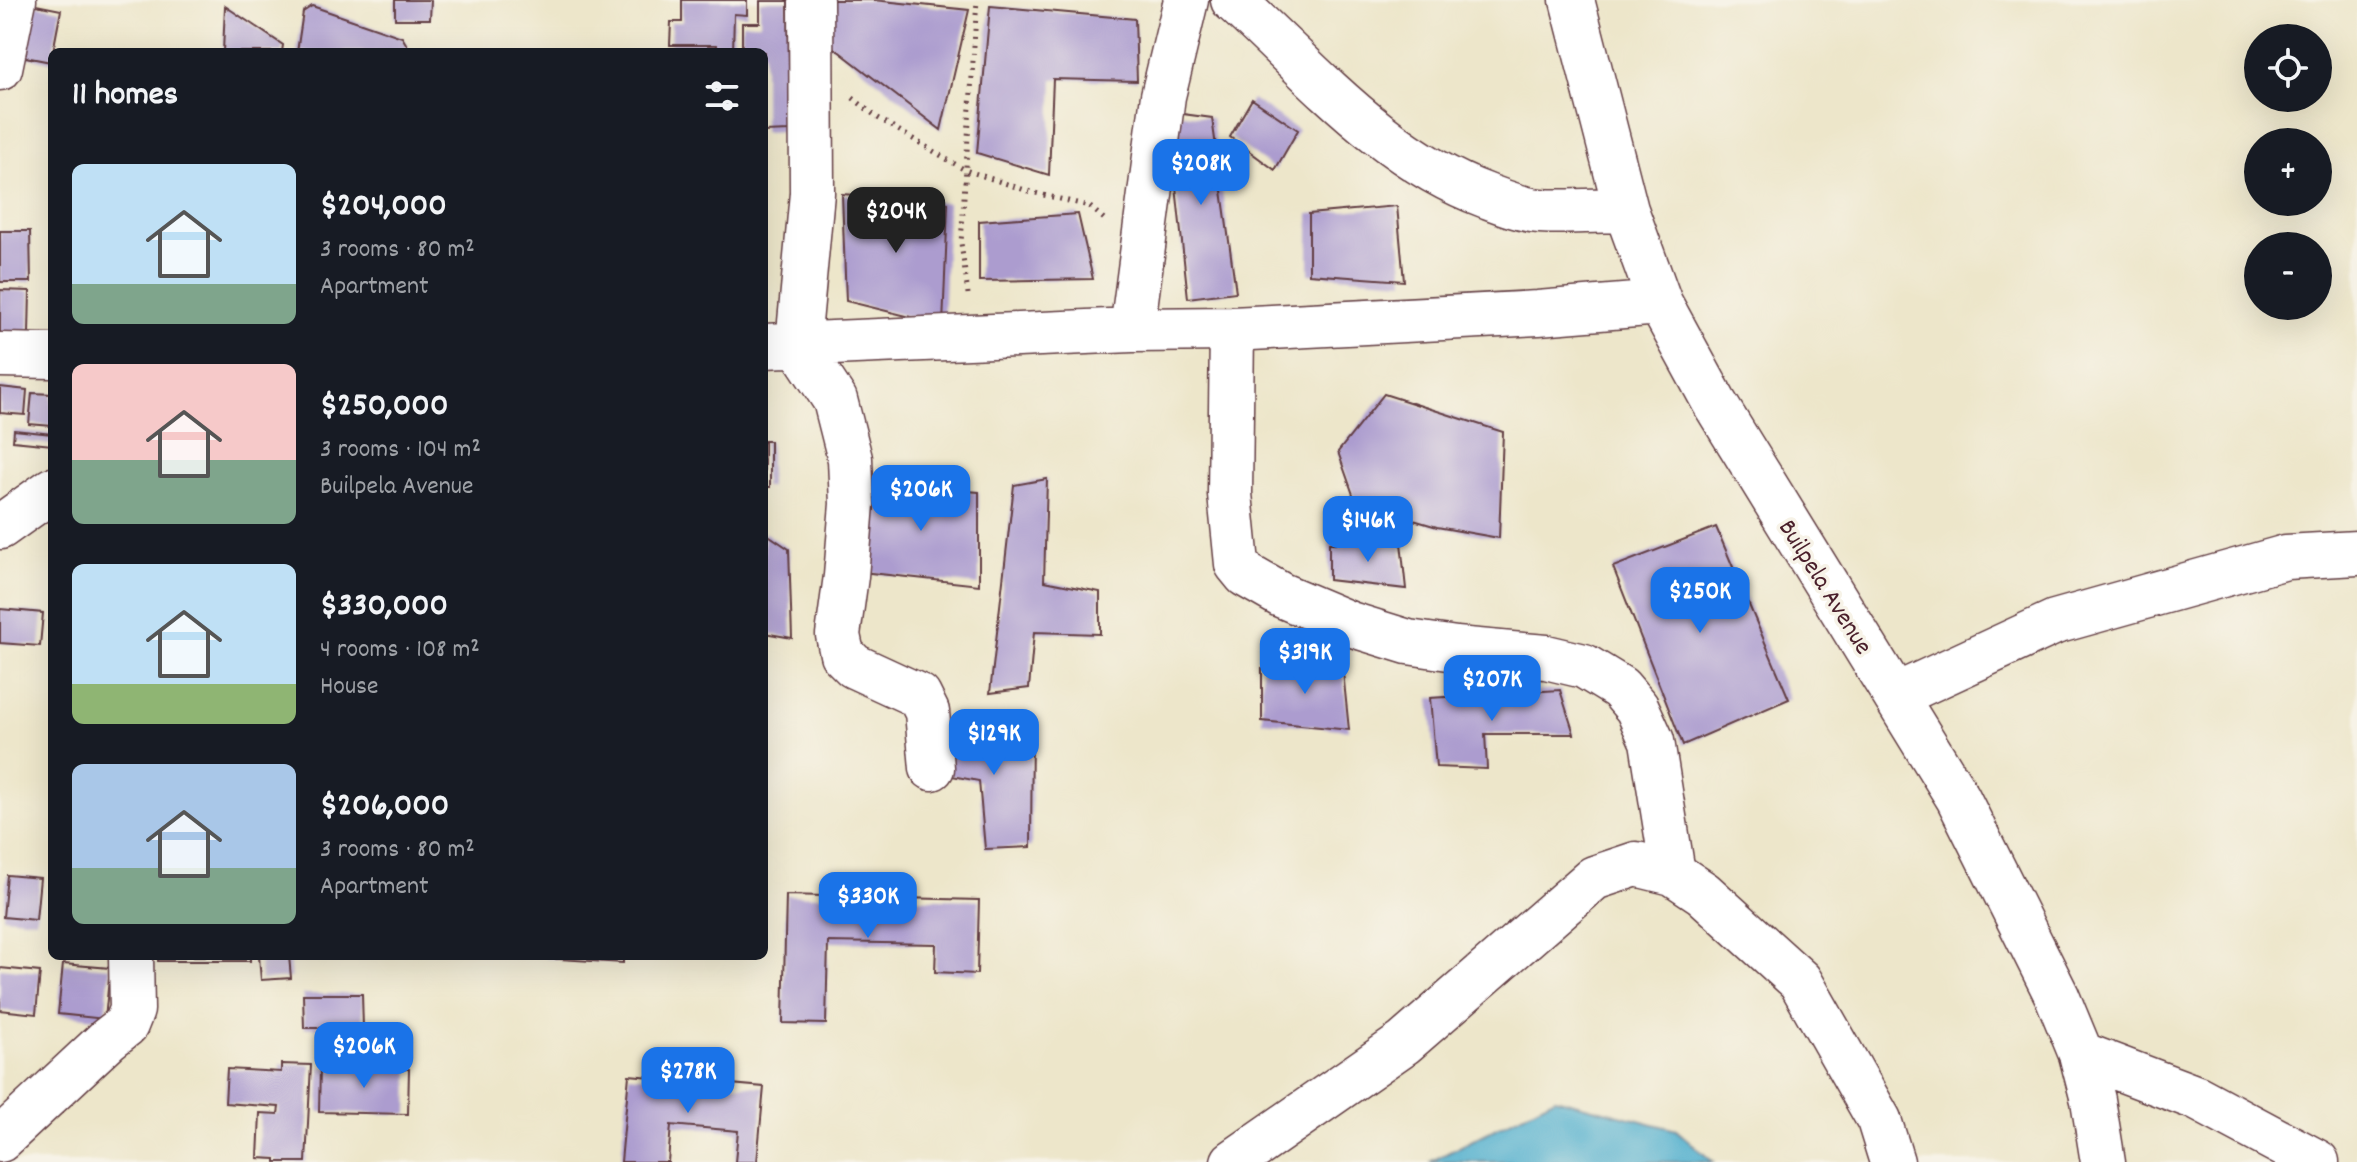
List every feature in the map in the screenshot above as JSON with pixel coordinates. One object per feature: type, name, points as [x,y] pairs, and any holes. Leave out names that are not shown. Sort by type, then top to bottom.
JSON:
[{"type":"street","points":[[0,68],[14,0]]},
{"type":"street","points":[[781,345],[800,298],[812,193],[811,0]]},
{"type":"street","points":[[1132,330],[1163,96],[1186,0]]},
{"type":"street","points":[[1233,0],[1342,104],[1420,164],[1462,187],[1538,211],[1626,210]]},
{"type":"street","name":"Builpela Avenue","points":[[1572,0],[1626,210],[1660,303],[1714,402],[1958,798],[2057,996],[2081,1054],[2093,1100],[2103,1162]]},
{"type":"street","points":[[781,345],[1132,330],[1232,329],[1538,313],[1660,303]]},
{"type":"street","points":[[1232,329],[1230,494],[1237,564],[1246,575],[1281,595],[1350,624],[1408,642],[1546,657],[1584,666],[1620,688],[1637,708],[1652,741],[1673,873]]},
{"type":"street","points":[[781,345],[835,400],[850,459],[852,504],[838,635],[842,654],[854,666],[919,696],[927,712],[932,768]]},
{"type":"street","points":[[0,355],[48,356]]},
{"type":"street","points":[[0,527],[48,493]]},
{"type":"street","points":[[1895,696],[2055,622],[2286,557],[2357,553]]},
{"type":"street","points":[[1233,1162],[1404,1043],[1594,878],[1636,864],[1673,873],[1703,893],[1800,981],[1879,1120],[1892,1162]]},
{"type":"street","points":[[0,1140],[126,1025],[132,1010],[131,960]]},
{"type":"street","points":[[2081,1054],[2197,1098],[2317,1162]]},
{"type":"path","points":[[973,338],[961,243],[977,0]]},
{"type":"path","points":[[812,65],[878,118],[965,170],[1031,192],[1089,206],[1128,241],[1141,268]]},
{"type":"water","points":[[1555,1098],[1676,1130],[1713,1162],[1430,1162]]},
{"type":"building","points":[[395,0],[431,0],[430,19],[395,19]]},
{"type":"building","points":[[682,0],[747,0],[747,15],[734,14],[733,48],[670,45],[671,22],[682,22]]},
{"type":"building","points":[[824,0],[873,0],[969,10],[941,130],[824,40]]},
{"type":"building","points":[[760,1],[788,1],[790,131],[768,132],[768,48],[742,48],[742,23],[760,23]]},
{"type":"building","points":[[31,4],[61,10],[54,48],[48,48],[48,61],[20,56]]},
{"type":"building","points":[[225,6],[283,45],[283,48],[223,48]]},
{"type":"building","points":[[312,6],[402,37],[409,48],[298,48],[303,12]]},
{"type":"building","points":[[990,6],[1135,19],[1137,81],[1053,79],[1049,175],[977,153]]},
{"type":"building","points":[[1252,99],[1298,130],[1275,170],[1230,137]]},
{"type":"building","points":[[1168,112],[1212,118],[1236,292],[1188,298]]},
{"type":"building","points":[[842,194],[948,203],[943,325],[846,301]]},
{"type":"building","points":[[1397,206],[1404,281],[1309,274],[1309,214]]},
{"type":"building","points":[[1078,214],[1093,279],[979,281],[979,221]]},
{"type":"building","points":[[0,231],[30,231],[31,282],[0,282]]},
{"type":"building","points":[[0,290],[30,291],[29,334],[0,333]]},
{"type":"building","points":[[0,387],[27,390],[25,415],[0,413]]},
{"type":"building","points":[[32,393],[48,394],[48,426],[29,424]]},
{"type":"building","points":[[1384,394],[1503,432],[1499,538],[1437,527],[1356,503],[1338,452]]},
{"type":"building","points":[[14,430],[48,434],[48,445],[13,441]]},
{"type":"building","points":[[768,441],[770,441],[768,487]]},
{"type":"building","points":[[1047,479],[1044,581],[1100,592],[1100,634],[1034,632],[1029,688],[990,693],[1014,485]]},
{"type":"building","points":[[864,483],[979,492],[979,585],[862,572]]},
{"type":"building","points":[[1716,527],[1789,699],[1683,745],[1613,567]]},
{"type":"building","points":[[768,535],[789,549],[792,638],[768,634]]},
{"type":"building","points":[[1329,543],[1401,543],[1406,589],[1329,580]]},
{"type":"building","points":[[0,609],[43,613],[40,646],[0,643]]},
{"type":"building","points":[[1342,662],[1349,730],[1262,721],[1262,668]]},
{"type":"building","points":[[1560,690],[1574,734],[1485,734],[1487,769],[1436,767],[1430,698]]},
{"type":"building","points":[[939,723],[1032,727],[1031,847],[985,849],[979,781],[941,774]]},
{"type":"building","points":[[7,875],[40,878],[36,920],[3,917]]},
{"type":"building","points":[[786,895],[979,900],[977,974],[935,972],[936,944],[828,942],[826,1024],[783,1023]]},
{"type":"building","points":[[158,960],[250,960],[250,961]]},
{"type":"building","points":[[259,960],[289,960],[291,978],[261,980]]},
{"type":"building","points":[[576,960],[623,960],[623,963]]},
{"type":"building","points":[[63,964],[110,968],[105,1019],[58,1014]]},
{"type":"building","points":[[0,968],[40,972],[36,1014],[0,1010]]},
{"type":"building","points":[[303,994],[362,994],[363,1028],[304,1028]]},
{"type":"building","points":[[281,1064],[311,1065],[306,1162],[276,1162],[276,1159],[258,1158],[260,1113],[278,1114],[279,1107],[225,1103],[227,1069],[281,1072]]},
{"type":"building","points":[[320,1067],[409,1069],[408,1114],[319,1112]]},
{"type":"building","points":[[629,1075],[764,1087],[757,1162],[735,1162],[738,1131],[671,1125],[668,1162],[621,1162]]}]
